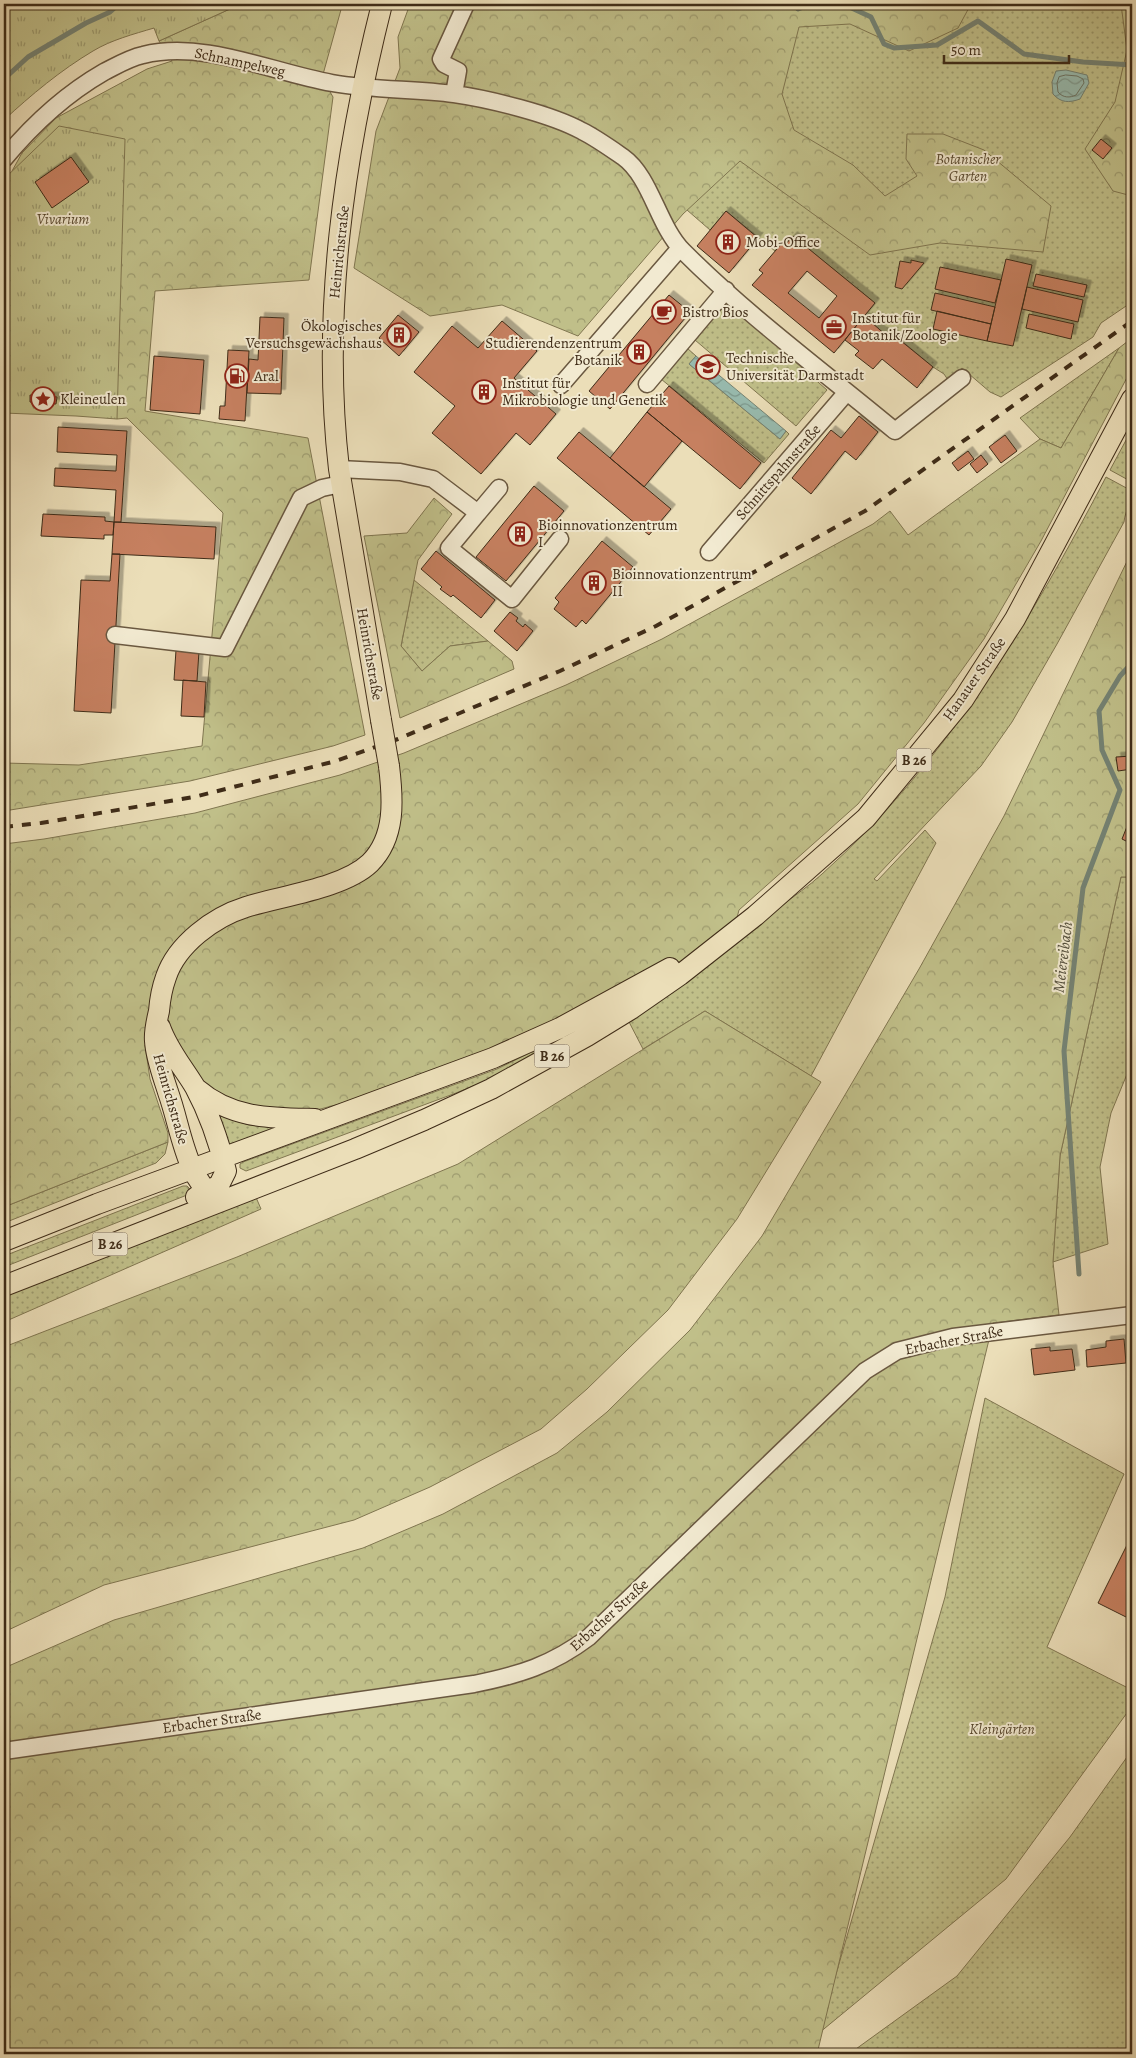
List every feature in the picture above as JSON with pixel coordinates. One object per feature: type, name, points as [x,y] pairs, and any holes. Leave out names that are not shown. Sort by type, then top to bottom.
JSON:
[{"type":"main road","name":"Heinrichstraße","points":[[212,1197],[192,1169],[157,1055],[155,1040],[158,1012],[166,976],[182,950],[208,926],[235,910],[339,881],[358,872],[370,863],[378,853],[390,825],[392,792],[389,766],[340,477],[334,402],[332,342],[337,254],[362,87],[382,4]]},
{"type":"main road","name":"Hanauer Straße","points":[[733,933],[755,916],[866,818],[964,700],[1015,619],[1132,399]]},
{"type":"main road","name":"B 26","points":[[4,1241],[192,1169],[493,1058],[560,1028],[733,933]]},
{"type":"main road","name":"B 26","points":[[4,1286],[212,1197],[355,1149],[491,1089],[587,1036],[631,1009],[680,975],[733,933]]},
{"type":"main road","points":[[4,1273],[212,1197],[226,1171],[223,1158],[211,1121],[194,1086],[173,1056],[163,1037],[158,1012]]},
{"type":"main road","points":[[194,1086],[221,1106],[250,1115],[318,1119],[339,1115]]},
{"type":"street","points":[[454,94],[458,71],[444,64],[441,60],[466,4]]},
{"type":"street","name":"Schnampelweg","points":[[4,160],[45,114],[72,92],[116,66],[140,56],[177,51],[203,52],[331,82],[362,87]]},
{"type":"street","points":[[362,87],[454,94],[534,112],[581,130],[626,160],[643,183],[667,229],[680,248],[726,290],[895,431],[962,378]]},
{"type":"street","points":[[561,385],[680,248]]},
{"type":"street","points":[[647,384],[726,290]]},
{"type":"street","name":"Schnittspahnstraße","points":[[709,552],[847,392]]},
{"type":"street","points":[[115,635],[225,648],[301,498],[340,477],[400,472],[433,479],[478,513]]},
{"type":"street","points":[[499,488],[449,548],[512,599],[560,539]]},
{"type":"street","name":"Erbacher Straße","points":[[4,1750],[474,1684],[526,1672],[570,1652],[589,1637],[864,1370],[881,1359],[915,1345],[953,1337],[1132,1315]]},
{"type":"green space","points":[[4,4],[241,4],[159,41],[154,28],[100,47],[58,75],[4,120]]},
{"type":"green space","points":[[241,4],[338,4],[342,6],[322,78],[333,97],[309,280],[155,291],[145,411],[308,438],[365,735],[333,746],[190,781],[4,811],[4,763],[79,765],[202,746],[223,513],[127,418],[117,419],[27,194],[12,171],[22,153],[56,118],[147,69],[172,61],[159,41]]},
{"type":"green space","points":[[410,4],[971,4],[958,28],[909,51],[850,24],[799,27],[782,94],[794,130],[853,165],[885,196],[917,176],[906,159],[907,134],[943,134],[984,150],[1051,206],[1043,252],[940,243],[870,255],[740,161],[683,214],[578,336],[502,305],[430,316],[354,268],[376,131],[400,68],[398,37]]},
{"type":"green space","name":"Botanischer Garten","points":[[475,4],[1132,4],[1132,302],[1101,323],[1093,337],[1001,397],[990,392],[962,368],[948,380],[944,374],[891,332],[887,336],[864,316],[875,303],[793,236],[785,245],[782,243],[775,251],[726,211],[710,230],[664,190]]},
{"type":"green space","points":[[1121,4],[1132,4],[1132,196],[1113,191],[1085,149],[1115,102],[1127,50]]},
{"type":"green space","name":"Vivarium","points":[[59,126],[125,139],[117,419],[4,413],[4,179]]},
{"type":"green space","points":[[727,302],[827,390],[796,426],[695,340]]},
{"type":"green space","points":[[1132,338],[1132,368],[1041,541],[984,639],[924,723],[858,804],[739,910],[733,933],[624,993],[449,1075],[309,1112],[236,1104],[199,1081],[178,1042],[164,1034],[145,1045],[150,1079],[168,1133],[168,1142],[4,1207],[4,844],[195,813],[340,775],[404,753],[566,685],[662,639],[873,524],[890,511],[908,535],[1040,439],[1061,448],[1119,348]]},
{"type":"green space","points":[[687,348],[696,356],[689,364],[780,439],[786,431],[789,434],[764,463],[661,379]]},
{"type":"green space","points":[[1119,348],[1061,448],[1040,439],[1020,418]]},
{"type":"green space","points":[[1132,429],[1132,482],[1110,470]]},
{"type":"green space","points":[[1106,477],[1132,491],[1124,522],[1012,722],[981,766],[874,879],[877,881],[925,830],[936,843],[811,1076],[705,1011],[643,1049],[627,1018],[724,950],[812,883],[866,832],[946,738],[982,689],[1015,637],[1047,584]]},
{"type":"green space","points":[[434,498],[452,514],[418,560],[401,646],[422,671],[450,646],[488,641],[512,661],[514,669],[400,718],[364,536],[407,533]]},
{"type":"green space","points":[[1132,551],[1132,877],[1121,877],[1060,1156],[1053,1262],[1059,1315],[993,1323],[817,2054],[4,2054],[4,1668],[114,1620],[363,1548],[443,1514],[557,1453],[607,1412],[690,1330],[762,1236],[919,969],[1004,816]]},
{"type":"green space","points":[[414,580],[488,641],[450,646],[422,671],[401,646]]},
{"type":"green space","points":[[1121,877],[1132,877],[1132,1062],[1111,1113],[1100,1167],[1108,1244],[1053,1262],[1060,1156]]},
{"type":"green space","points":[[631,1000],[500,1075],[246,1171],[240,1168],[240,1164],[243,1162],[497,1069]]},
{"type":"green space","points":[[705,1011],[821,1082],[737,1219],[668,1310],[587,1389],[541,1429],[430,1487],[354,1520],[104,1585],[4,1632],[4,1347],[237,1257],[458,1164]]},
{"type":"green space","points":[[218,1115],[249,1125],[279,1128],[228,1147]]},
{"type":"green space","points":[[168,1142],[165,1154],[156,1163],[4,1223],[4,1207]]},
{"type":"green space","points":[[183,1186],[189,1188],[187,1195],[4,1267],[4,1256]]},
{"type":"green space","points":[[255,1195],[261,1209],[4,1322],[4,1292]]},
{"type":"green space","name":"Kleingärten","points":[[985,1398],[1124,1474],[1047,1647],[1132,1690],[1132,1706],[1006,1879],[819,2033],[945,1597]]},
{"type":"green space","points":[[1132,1750],[1132,2054],[849,2054],[957,1976],[1070,1837]]},
{"type":"water","points":[[1066,70],[1087,75],[1089,83],[1080,99],[1065,101],[1053,94],[1052,82],[1056,71]]},
{"type":"water","points":[[696,356],[786,431],[780,439],[689,364]]},
{"type":"building","points":[[1101,139],[1112,148],[1103,159],[1092,150]]},
{"type":"building","points":[[71,157],[89,182],[52,208],[35,182]]},
{"type":"building","name":"Mobi-Office","points":[[726,211],[758,238],[729,273],[697,246]]},
{"type":"building","points":[[793,236],[875,303],[834,353],[752,285],[763,273],[759,270],[782,243],[785,245]],"holes":[[[807,271],[837,296],[819,318],[788,293]]]},
{"type":"building","points":[[1006,259],[1032,265],[1013,346],[987,341]]},
{"type":"building","points":[[911,260],[924,263],[902,289],[895,287],[900,261],[911,263]]},
{"type":"building","points":[[940,267],[1001,280],[995,303],[935,289]]},
{"type":"building","points":[[1036,274],[1087,285],[1084,297],[1033,286]]},
{"type":"building","points":[[1027,287],[1083,300],[1078,322],[1022,309]]},
{"type":"building","points":[[935,293],[995,307],[991,324],[931,310]]},
{"type":"building","name":"Studierendenzentrum Botanik","points":[[669,295],[690,312],[610,409],[589,391]]},
{"type":"building","points":[[937,311],[991,324],[987,341],[933,329]]},
{"type":"building","points":[[1029,314],[1074,324],[1071,339],[1026,328]]},
{"type":"building","name":"Ökologisches Versuchsgewächshaus","points":[[398,315],[419,332],[399,356],[379,338]]},
{"type":"building","points":[[864,316],[887,336],[890,332],[933,367],[917,388],[882,359],[873,369],[855,355],[859,351],[845,340]]},
{"type":"building","points":[[260,317],[284,318],[281,394],[247,393],[249,359],[258,360]]},
{"type":"building","name":"Institut für Mikrobiologie und Genetik","points":[[502,321],[537,351],[514,378],[556,414],[530,445],[516,433],[481,474],[432,433],[455,406],[414,372],[452,326],[478,348]]},
{"type":"building","name":"Aral","points":[[228,350],[249,351],[245,421],[219,419],[220,406],[225,406]]},
{"type":"building","points":[[154,356],[204,360],[200,414],[150,410]]},
{"type":"building","points":[[669,386],[761,463],[740,489],[647,412]]},
{"type":"building","points":[[30,395],[57,397],[56,404],[30,402]]},
{"type":"building","points":[[647,412],[682,441],[644,487],[610,458]]},
{"type":"building","points":[[859,416],[878,432],[856,460],[845,451],[811,494],[792,478],[831,430],[841,438]]},
{"type":"building","points":[[58,427],[127,431],[121,522],[114,522],[116,490],[54,486],[55,468],[116,471],[117,455],[57,452]]},
{"type":"building","points":[[579,432],[671,509],[649,535],[557,458]]},
{"type":"building","points":[[1005,435],[1017,451],[1001,463],[989,447]]},
{"type":"building","points":[[968,451],[974,459],[958,471],[952,463]]},
{"type":"building","points":[[981,455],[988,464],[977,473],[970,464]]},
{"type":"building","name":"Bioinnovationzentrum I","points":[[534,486],[564,511],[506,581],[476,557]]},
{"type":"building","points":[[43,514],[105,517],[105,521],[114,522],[113,535],[104,535],[104,539],[41,536]]},
{"type":"building","points":[[114,522],[216,527],[214,559],[112,554]]},
{"type":"building","name":"Bioinnovationzentrum II","points":[[602,541],[633,567],[586,624],[582,620],[576,627],[554,609],[559,602],[555,598]]},
{"type":"building","points":[[436,551],[495,600],[481,618],[453,595],[451,597],[440,589],[442,587],[421,569]]},
{"type":"building","points":[[112,554],[120,554],[111,713],[74,711],[81,580],[110,581]]},
{"type":"building","points":[[510,612],[518,618],[516,621],[523,627],[525,624],[533,631],[517,651],[494,631]]},
{"type":"building","points":[[176,650],[199,651],[197,681],[174,680]]},
{"type":"building","points":[[183,680],[206,682],[204,717],[181,716]]},
{"type":"building","points":[[1132,756],[1132,769],[1118,771],[1116,757]]},
{"type":"building","points":[[1128,824],[1132,826],[1132,844],[1122,839]]},
{"type":"building","points":[[1124,1339],[1126,1363],[1087,1367],[1086,1350],[1106,1347],[1106,1341]]},
{"type":"building","points":[[1050,1347],[1050,1351],[1072,1349],[1075,1370],[1034,1375],[1031,1349]]},
{"type":"building","points":[[1132,1535],[1132,1620],[1098,1603]]},
{"type":"waterway","points":[[4,79],[28,57],[86,23],[110,12],[119,4]]},
{"type":"waterway","points":[[793,4],[798,9],[812,4]]},
{"type":"waterway","points":[[843,4],[871,17],[884,44],[894,48],[937,45],[978,21],[1024,54],[1083,62],[1132,65]]},
{"type":"waterway","name":"Meiereibach","points":[[1079,1274],[1064,1051],[1083,888],[1120,790],[1102,750],[1099,711],[1120,676],[1132,663]]},
{"type":"railway","points":[[4,827],[41,823],[194,797],[336,761],[398,739],[560,671],[656,626],[865,511],[1132,321]]},
{"type":"place","name":"Mobi-Office","points":[[728,242]]},
{"type":"place","name":"Bistro Bios","points":[[664,312]]},
{"type":"place","name":"Institut für Botanik/Zoologie","points":[[834,327]]},
{"type":"place","name":"Ökologisches Versuchsgewächshaus","points":[[399,335]]},
{"type":"place","name":"Studierendenzentrum Botanik","points":[[639,352]]},
{"type":"place","name":"Technische Universität Darmstadt","points":[[708,367]]},
{"type":"place","name":"Aral","points":[[237,376]]},
{"type":"place","name":"Institut für Mikrobiologie und Genetik","points":[[484,392]]},
{"type":"place","name":"Kleineulen","points":[[43,399]]},
{"type":"place","name":"Bioinnovationzentrum I","points":[[520,534]]},
{"type":"place","name":"Bioinnovationzentrum II","points":[[594,583]]}]
